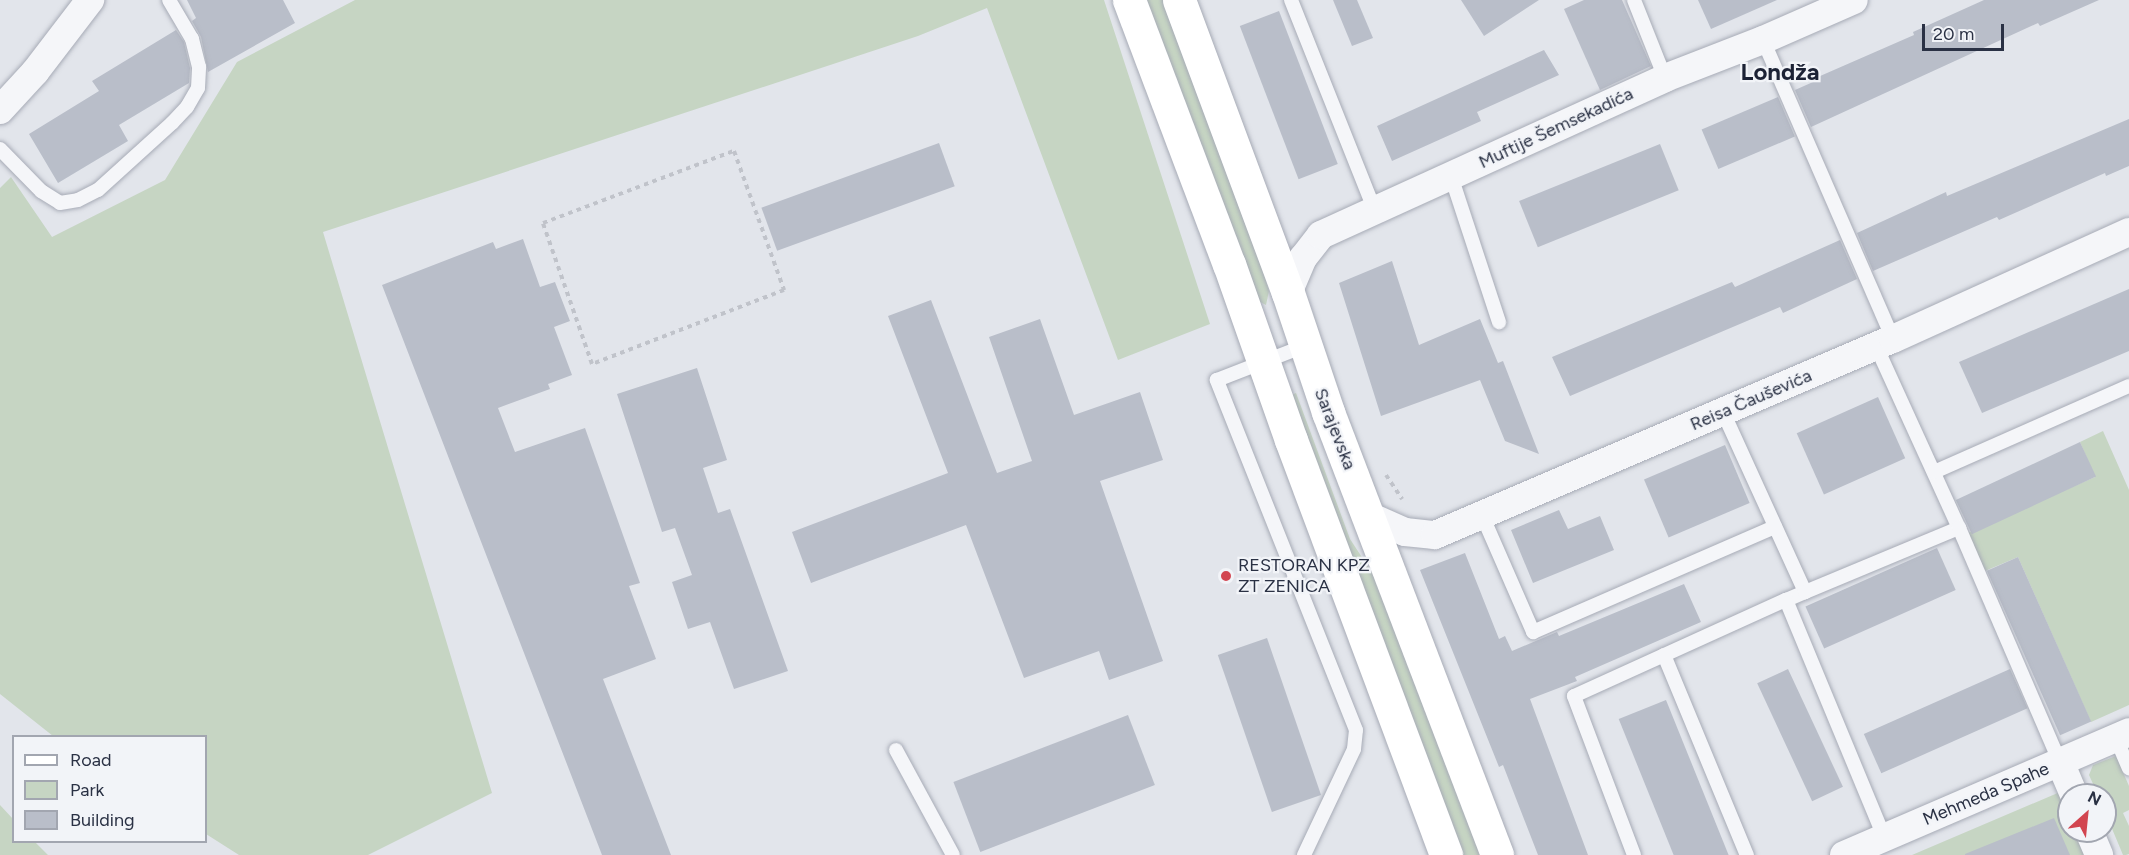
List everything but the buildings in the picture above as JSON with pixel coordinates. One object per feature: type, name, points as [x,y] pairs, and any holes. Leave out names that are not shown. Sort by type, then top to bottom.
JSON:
[{"type":"main road","points":[[1129,0],[1229,264],[1263,363],[1446,855]]},
{"type":"main road","name":"Sarajevska","points":[[1179,0],[1288,293],[1304,346],[1497,855]]},
{"type":"street","points":[[0,110],[35,72],[90,0]]},
{"type":"street","name":"Muftije Šemsekadića","points":[[1288,293],[1303,258],[1321,235],[1665,78],[1763,40],[1854,0]]},
{"type":"street","name":"Reisa Čauševića","points":[[1369,516],[1405,532],[1435,535],[1885,342],[2129,232]]},
{"type":"street","name":"Mehmeda Spahe","points":[[1844,855],[2122,735]]},
{"type":"street","points":[[2060,762],[2069,783]]},
{"type":"lane","points":[[0,149],[40,191],[60,202],[78,200],[98,190],[172,123],[187,107],[198,88],[199,67],[192,39],[169,0]]},
{"type":"lane","points":[[1290,0],[1375,211]]},
{"type":"lane","points":[[1634,0],[1665,78]]},
{"type":"lane","points":[[1763,40],[1885,342],[1934,472],[2060,762]]},
{"type":"lane","points":[[1451,176],[1499,322]]},
{"type":"lane","points":[[1304,346],[1217,380],[1356,730],[1354,749],[1304,855]]},
{"type":"lane","points":[[1934,472],[2129,386]]},
{"type":"lane","points":[[1723,412],[1805,592]]},
{"type":"lane","points":[[1482,515],[1533,632],[1775,527]]},
{"type":"lane","points":[[1634,855],[1574,696],[1786,600],[1959,528]]},
{"type":"lane","points":[[1786,600],[1884,837]]},
{"type":"lane","points":[[1664,655],[1747,855]]},
{"type":"lane","points":[[2122,735],[2129,768]]},
{"type":"lane","points":[[896,750],[953,855]]},
{"type":"path","points":[[734,151],[784,290],[592,364],[543,223],[734,151]]},
{"type":"green space","points":[[355,0],[1104,0],[1210,324],[1118,360],[987,8],[918,36],[323,232],[492,793],[368,855],[239,855],[207,835],[207,735],[52,735],[0,694],[0,188],[11,177],[52,237],[165,180],[237,62]]},
{"type":"green space","points":[[1147,0],[1163,0],[1255,243],[1269,291],[1266,305],[1254,299]]},
{"type":"green space","points":[[1296,393],[1350,539],[1382,588],[1480,855],[1461,855],[1289,396]]},
{"type":"green space","points":[[2103,431],[2129,490],[2129,705],[2091,722],[2018,557],[1985,571],[1968,533],[2095,477],[2080,442]]},
{"type":"green space","points":[[2116,756],[2129,786],[2129,810],[2123,813],[2129,826],[2129,854],[2123,855],[2117,841],[2117,783],[2093,783],[2089,775],[2093,765]]},
{"type":"green space","points":[[2057,793],[2057,843],[2082,843],[2087,855],[1912,855]]},
{"type":"green space","points":[[0,805],[12,818],[12,843],[36,843],[48,855],[0,855]]},
{"type":"place","name":"RESTORAN KPZ ZT ZENICA","points":[[1226,576]]},
{"type":"district","name":"Londža","points":[[1780,72]]}]
